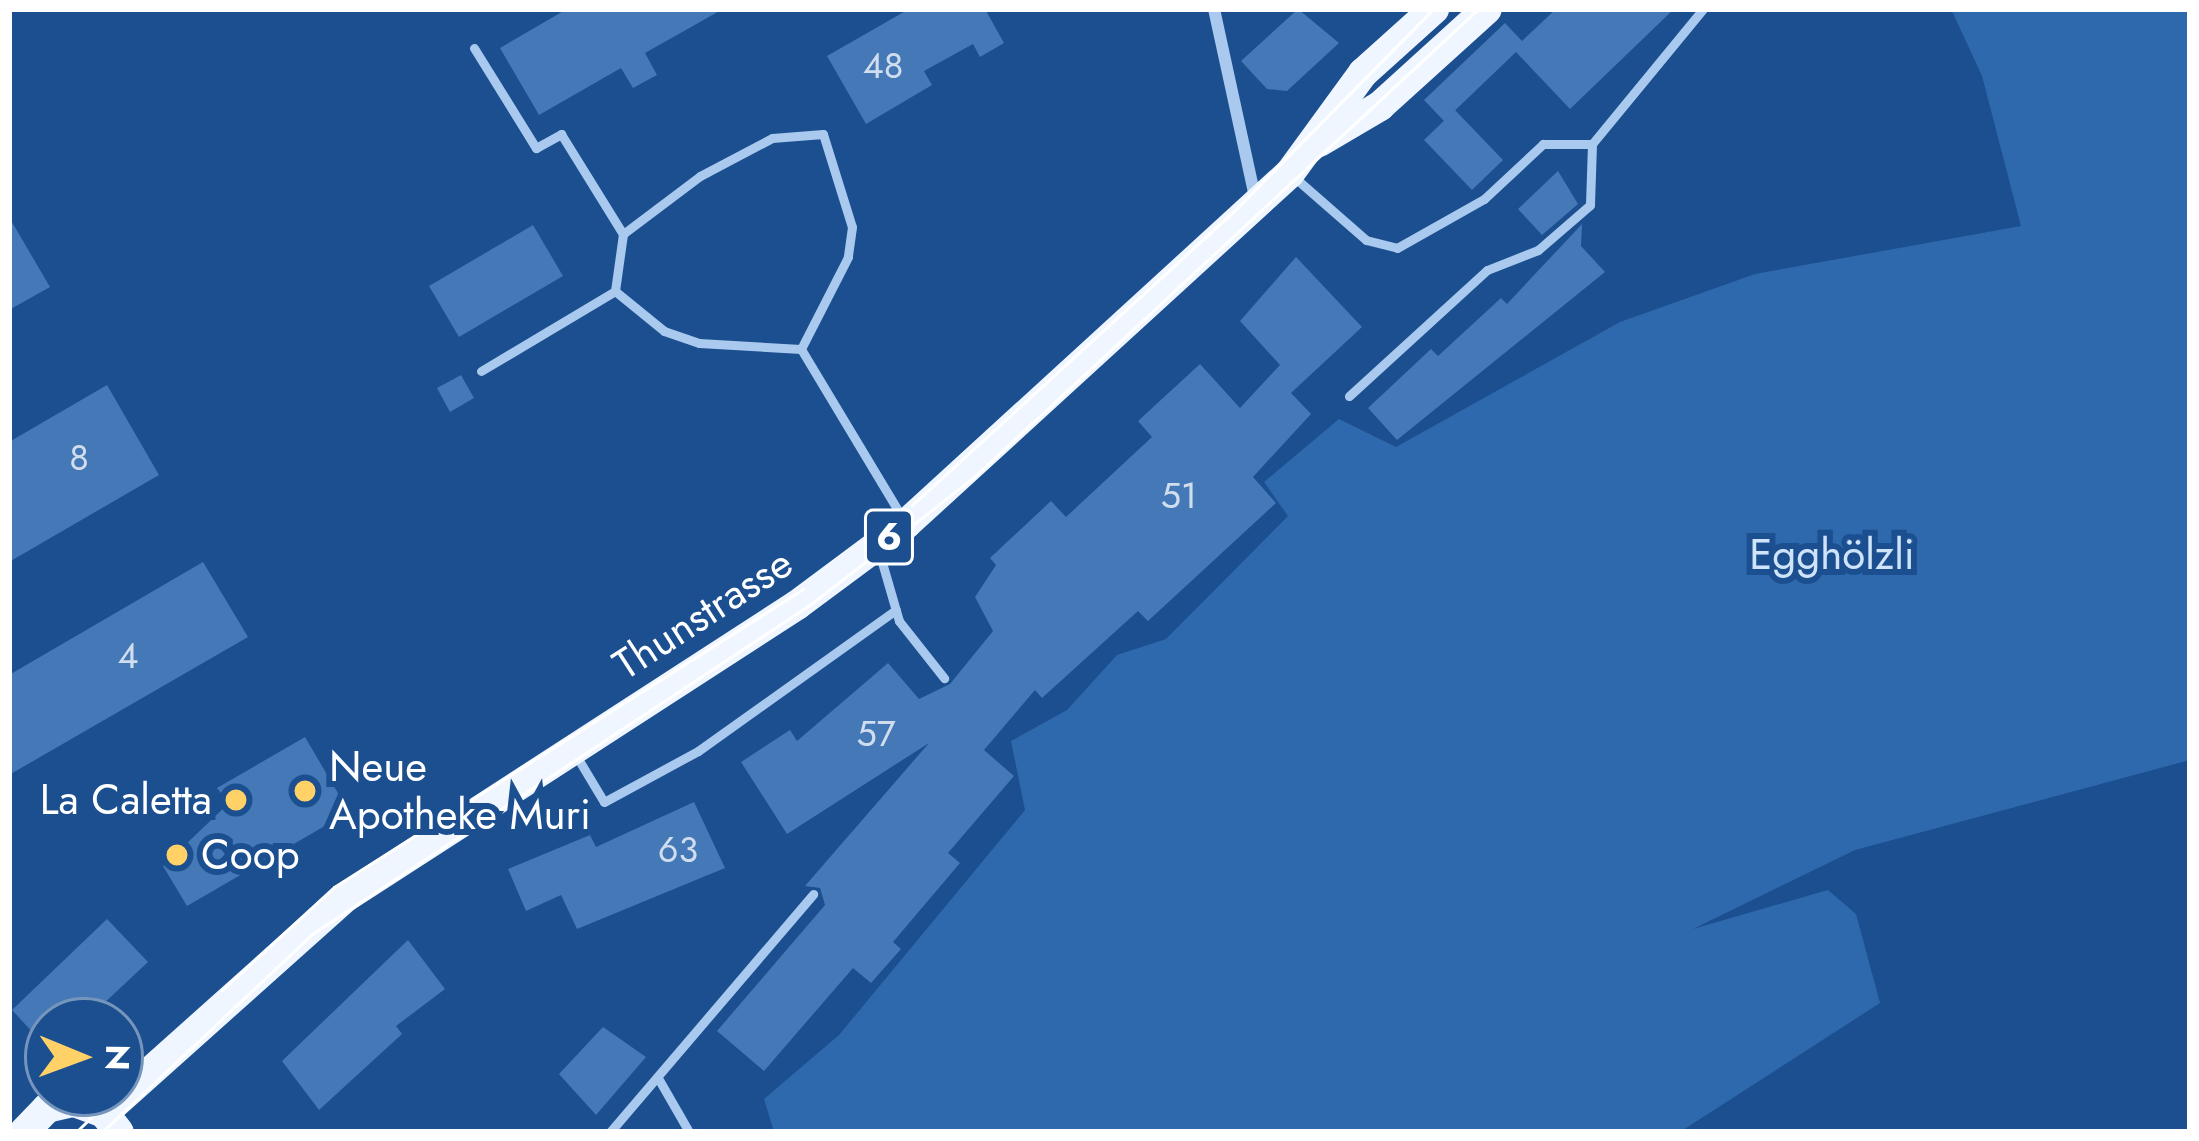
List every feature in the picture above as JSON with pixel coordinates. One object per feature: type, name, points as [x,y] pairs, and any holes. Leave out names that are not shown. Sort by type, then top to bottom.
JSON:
[{"type":"main road","name":"Thunstrasse","points":[[104,1126],[293,937],[906,524],[1290,173],[1363,73],[1434,9]]},
{"type":"main road","name":"Thunstrasse","points":[[1314,144],[1380,106],[1487,9]]},
{"type":"main road","points":[[20,1125],[60,1103],[104,1126]]},
{"type":"street","points":[[1214,9],[1256,202]]},
{"type":"lane","points":[[1349,396],[1487,270],[1538,250],[1590,205],[1592,144],[1703,9]]},
{"type":"lane","points":[[474,48],[536,148],[560,134],[623,234],[615,291]]},
{"type":"lane","points":[[623,234],[772,138],[823,134],[852,227],[848,256],[801,349]]},
{"type":"lane","points":[[1290,173],[1366,240],[1397,248],[1484,199],[1543,144],[1592,144]]},
{"type":"lane","points":[[615,291],[664,331],[699,343],[801,349]]},
{"type":"lane","points":[[481,370],[615,291]]},
{"type":"lane","points":[[801,349],[906,524]]},
{"type":"lane","points":[[878,545],[896,610],[944,678]]},
{"type":"lane","points":[[573,749],[604,802],[698,751],[896,610]]},
{"type":"lane","points":[[610,1132],[813,894]]},
{"type":"lane","points":[[658,1078],[688,1132]]},
{"type":"green space","name":"Egghölzli","points":[[1951,9],[2190,9],[2190,760],[1855,850],[1693,929],[1828,890],[1856,914],[1880,1003],[1680,1132],[774,1132],[764,1099],[839,1035],[1025,810],[1011,741],[1067,710],[1117,655],[1166,639],[1288,516],[1264,482],[1339,419],[1396,447],[1620,322],[1755,274],[2021,226],[1982,76]]},
{"type":"building","points":[[567,9],[723,9],[645,53],[657,75],[633,88],[621,68],[539,115],[500,48]]},
{"type":"building","points":[[909,9],[985,9],[1004,43],[980,57],[973,44],[924,71],[932,85],[866,124],[827,56]]},
{"type":"building","points":[[1298,9],[1339,43],[1287,91],[1267,89],[1241,61]]},
{"type":"building","points":[[1556,9],[1674,9],[1570,109],[1516,52],[1444,121],[1424,100],[1505,23],[1522,41]]},
{"type":"building","points":[[1455,110],[1503,160],[1472,190],[1424,140]]},
{"type":"building","points":[[1558,171],[1578,204],[1542,235],[1518,209]]},
{"type":"building","points":[[9,217],[50,287],[9,310]]},
{"type":"building","points":[[1582,224],[1581,246],[1605,272],[1397,440],[1368,408],[1431,349],[1438,356],[1501,298],[1507,304]]},
{"type":"building","points":[[533,225],[563,276],[459,337],[429,286]]},
{"type":"building","points":[[1296,257],[1362,327],[1291,393],[1311,414],[1253,477],[1276,503],[1148,621],[1138,611],[1042,698],[1035,690],[984,750],[1014,776],[948,853],[960,863],[893,942],[901,949],[871,983],[853,968],[764,1071],[717,1031],[825,905],[820,888],[805,886],[929,743],[787,834],[741,762],[790,730],[797,741],[888,663],[919,699],[950,684],[993,631],[975,597],[996,565],[990,558],[1051,501],[1066,517],[1152,437],[1138,421],[1200,364],[1240,408],[1280,365],[1240,321]]},
{"type":"building","points":[[461,375],[474,398],[450,412],[437,388]]},
{"type":"building","points":[[107,385],[159,475],[9,562],[9,442]]},
{"type":"building","points":[[203,562],[248,637],[9,775],[9,675]]},
{"type":"building","points":[[305,737],[349,812],[187,906],[163,866],[229,803],[217,788]]},
{"type":"building","points":[[694,802],[725,868],[577,929],[561,895],[526,911],[508,869],[590,835],[596,847]]},
{"type":"building","points":[[107,919],[148,962],[111,997],[26,997]]},
{"type":"building","points":[[408,940],[445,989],[396,1026],[402,1034],[319,1110],[282,1061]]},
{"type":"building","points":[[24,999],[24,1023],[12,1010]]},
{"type":"building","points":[[603,1027],[646,1057],[596,1115],[559,1074]]},
{"type":"tram line","points":[[912,505],[1233,212],[1433,9]]},
{"type":"tram line","points":[[102,1132],[312,934],[811,604],[974,477],[1478,9]]},
{"type":"tram line","points":[[222,990],[334,887],[803,589]]},
{"type":"tram line","points":[[76,1132],[91,1117]]},
{"type":"place","name":"Neue Apotheke Muri","points":[[305,791]]},
{"type":"place","name":"La Caletta","points":[[236,800]]},
{"type":"place","name":"Coop","points":[[177,855]]}]
